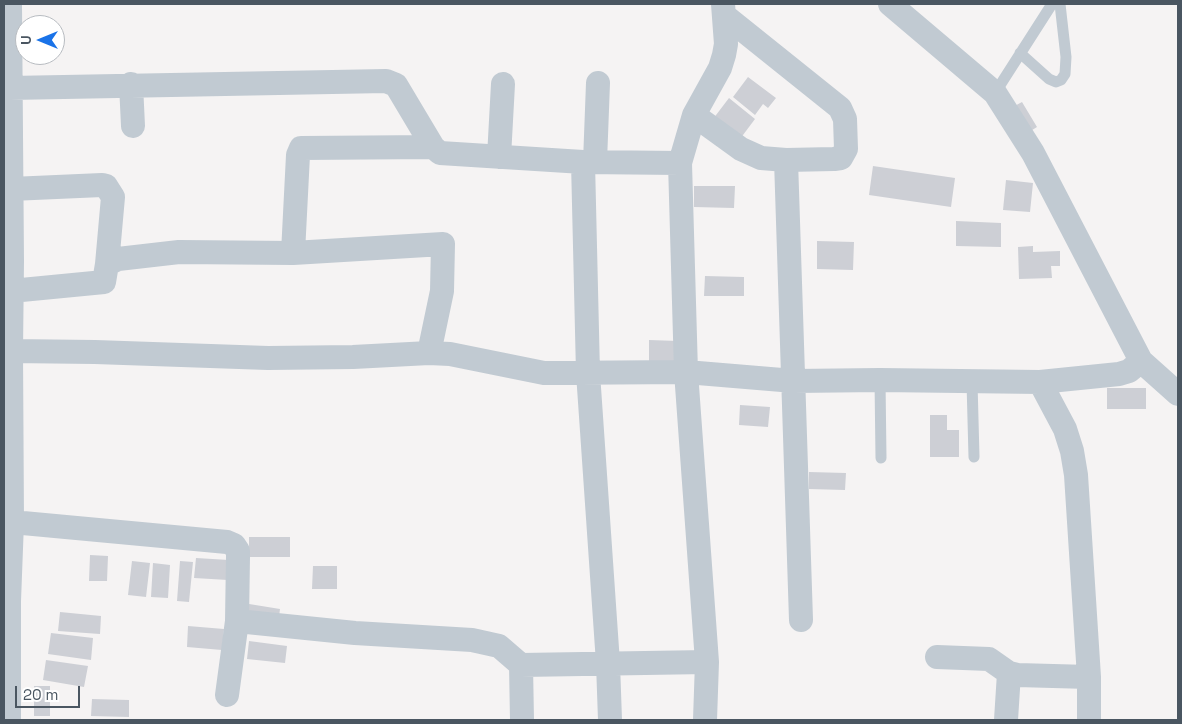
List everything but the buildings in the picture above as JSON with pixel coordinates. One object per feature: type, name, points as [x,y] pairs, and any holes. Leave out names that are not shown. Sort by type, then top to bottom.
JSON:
[{"type":"street","points":[[9,720],[6,601],[12,522],[11,291],[8,261],[12,189],[8,102],[10,4]]},
{"type":"street","points":[[899,7],[995,94],[1033,153],[1141,361],[1178,394]]},
{"type":"street","points":[[694,115],[746,151],[761,158],[786,160],[834,159],[841,158],[846,149],[843,114],[840,108],[724,10]]},
{"type":"street","points":[[705,720],[707,662],[686,372],[680,163],[694,115],[720,68],[724,55],[726,44],[724,10]]},
{"type":"street","points":[[8,102],[131,84],[386,80],[396,85],[433,147],[440,153],[589,162],[680,163]]},
{"type":"street","points":[[598,83],[589,162],[588,373],[608,663],[610,720]]},
{"type":"street","points":[[131,84],[133,126]]},
{"type":"street","points":[[499,157],[503,84]]},
{"type":"street","points":[[293,253],[298,155],[301,148],[433,147]]},
{"type":"street","points":[[786,160],[802,620]]},
{"type":"street","points":[[11,291],[104,282],[108,264],[113,197],[106,186],[102,185],[12,189]]},
{"type":"street","points":[[108,264],[118,259],[179,252],[293,253],[443,244],[442,291],[429,353]]},
{"type":"street","points":[[11,351],[268,358],[353,357],[429,353],[450,354],[544,373],[686,372],[794,381],[1040,382],[1119,374],[1129,371],[1141,361]]},
{"type":"street","points":[[1040,382],[1065,429],[1072,451],[1076,475],[1089,677],[1089,720]]},
{"type":"street","points":[[12,522],[227,542],[234,545],[238,551],[237,621],[227,695]]},
{"type":"street","points":[[237,621],[354,633],[472,640],[499,646],[521,665],[707,662]]},
{"type":"street","points":[[937,657],[989,659],[1009,673],[1032,677],[1089,677]]},
{"type":"street","points":[[521,665],[522,720]]},
{"type":"street","points":[[1006,720],[1009,673]]},
{"type":"lane","points":[[995,94],[1052,4]]},
{"type":"lane","points":[[1020,53],[1049,80],[1056,82],[1062,80],[1065,74],[1066,57],[1060,4]]},
{"type":"lane","points":[[880,380],[881,458]]},
{"type":"lane","points":[[972,382],[974,457]]}]
